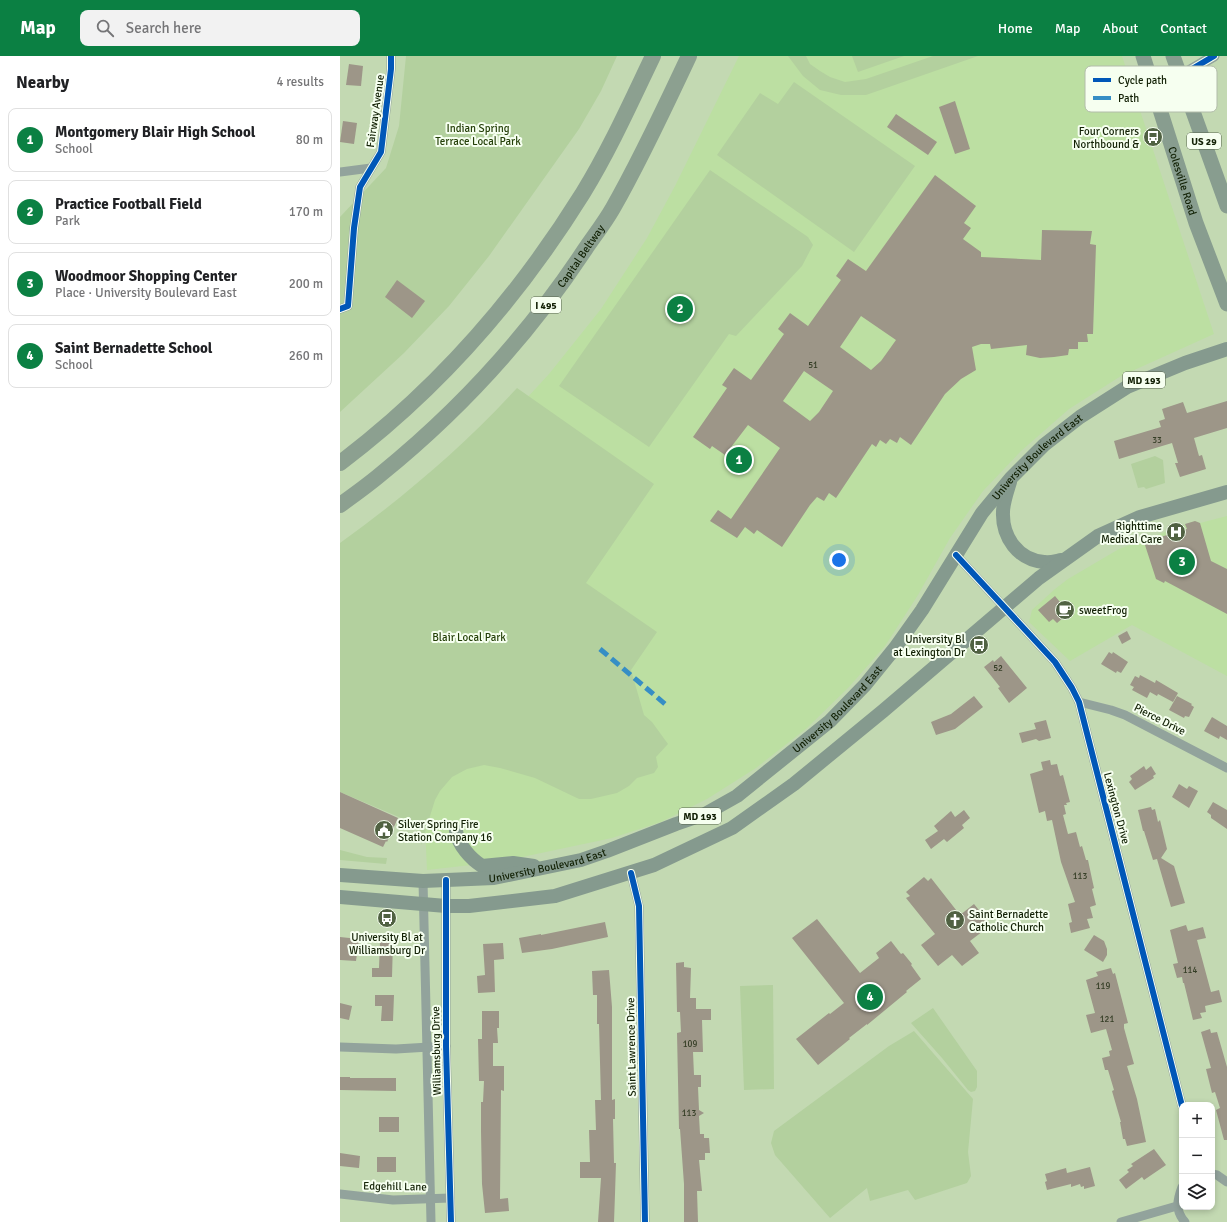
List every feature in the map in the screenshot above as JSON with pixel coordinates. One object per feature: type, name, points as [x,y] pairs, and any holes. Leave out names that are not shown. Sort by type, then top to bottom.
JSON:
[{"type":"highway","name":"Capital Beltway","points":[[340,505],[381,474],[440,422],[489,372],[535,319],[574,267],[612,209],[645,148],[689,56]]},
{"type":"highway","name":"Colesville Road","points":[[1143,56],[1146,66]]},
{"type":"highway","name":"US 29","points":[[1173,56],[1176,66]]},
{"type":"highway","points":[[340,463],[358,450],[417,399],[468,347],[508,299],[545,249],[584,192],[614,136],[651,60]]},
{"type":"highway","name":"Colesville Road","points":[[1161,112],[1196,224],[1227,304]]},
{"type":"highway","name":"US 29","points":[[1193,112],[1227,206]]},
{"type":"main road","name":"University Boulevard East","points":[[340,875],[423,881],[494,878],[581,860],[614,849],[705,814],[737,796],[830,721],[865,685],[895,648],[922,610],[982,513],[1011,478],[1044,445],[1080,417],[1127,387],[1185,363],[1227,349]]},
{"type":"main road","points":[[1011,478],[1003,511],[1003,525],[1008,540],[1019,552],[1033,560],[1045,562],[1063,560]]},
{"type":"main road","name":"MD 193","points":[[340,897],[446,906],[470,906],[555,896],[654,865],[732,828],[794,784],[883,711],[1039,578],[1098,536],[1140,517],[1227,492]]},
{"type":"main road","points":[[456,831],[457,837],[472,859],[482,866],[513,863],[527,864],[540,868]]},
{"type":"street","name":"Fairway Avenue","points":[[344,307],[360,187],[381,152],[391,68],[391,56]]},
{"type":"street","points":[[1197,66],[1214,56]]},
{"type":"street","points":[[340,172],[371,168]]},
{"type":"street","name":"Lexington Drive","points":[[956,555],[1054,662],[1072,688],[1079,702],[1181,1102]]},
{"type":"street","name":"Pierce Drive","points":[[1079,702],[1125,715],[1227,768]]},
{"type":"street","name":"Saint Lawrence Drive","points":[[632,873],[639,906],[645,1222]]},
{"type":"street","name":"Williamsburg Drive","points":[[446,880],[446,1046],[451,1222]]},
{"type":"street","name":"Williamsburg Drive","points":[[423,881],[431,1222]]},
{"type":"street","points":[[340,1047],[396,1049],[446,1046]]},
{"type":"street","points":[[1215,1174],[1227,1171]]},
{"type":"street","points":[[1215,1175],[1227,1182]]},
{"type":"street","name":"Edgehill Lane","points":[[340,1194],[393,1200],[450,1198]]},
{"type":"street","points":[[1179,1194],[1177,1206],[1181,1218],[1185,1222]]},
{"type":"street","points":[[1121,1222],[1177,1206]]},
{"type":"shaded area","points":[[739,56],[1122,56],[1125,66],[1085,66],[1085,112],[1141,112],[1214,334],[1121,376],[1069,409],[1021,451],[983,491],[950,538],[918,595],[885,646],[849,687],[807,728],[756,768],[707,799],[661,822],[612,838],[498,862],[427,870],[425,826],[503,424],[549,374],[601,309],[647,238],[675,186]]},
{"type":"shaded area","points":[[1227,516],[1227,676],[1132,625],[1070,661],[1029,622],[1032,610],[1055,589],[1068,579],[1119,549],[1195,521],[1200,523]]},
{"type":"green space","name":"Indian Spring Terrace Local Park","points":[[406,56],[617,56],[601,91],[579,129],[489,256],[449,306],[404,353],[340,412],[340,217],[386,168],[399,126]]},
{"type":"green space","points":[[788,56],[806,56],[810,64],[820,71],[830,77],[845,82],[866,79],[933,56],[978,56],[866,95],[841,95],[820,90],[803,76]]},
{"type":"green space","points":[[852,56],[904,56],[858,72]]},
{"type":"green space","points":[[794,82],[915,166],[854,252],[717,155],[760,93],[778,104]]},
{"type":"green space","points":[[710,170],[808,237],[813,245],[802,266],[736,336],[729,334],[649,447],[559,386]]},
{"type":"green space","name":"Blair Local Park","points":[[517,388],[654,484],[586,583],[657,632],[631,670],[644,715],[652,722],[668,744],[656,757],[658,767],[654,773],[637,778],[629,786],[617,793],[591,799],[579,799],[535,778],[500,768],[484,765],[467,769],[452,777],[440,791],[435,800],[421,845],[420,826],[340,792],[340,543],[387,508],[433,470],[476,430]]},
{"type":"green space","points":[[1155,456],[1163,460],[1165,483],[1146,489],[1144,487],[1138,488],[1131,464]]},
{"type":"green space","points":[[340,850],[367,857],[387,858],[386,864],[340,860]]},
{"type":"green space","points":[[773,985],[774,1089],[744,1090],[740,986]]},
{"type":"green space","points":[[933,1008],[977,1071],[977,1087],[975,1091],[971,1092],[968,1090],[911,1023]]},
{"type":"green space","points":[[914,1031],[973,1099],[968,1152],[971,1176],[967,1183],[915,1200],[908,1190],[870,1201],[867,1188],[830,1218],[775,1155],[771,1143],[774,1131],[889,1046]]},
{"type":"building","points":[[349,64],[363,66],[361,86],[346,85]]},
{"type":"building","points":[[955,101],[970,149],[955,154],[939,107]]},
{"type":"building","points":[[896,114],[937,142],[928,155],[887,127]]},
{"type":"building","points":[[343,121],[357,123],[354,144],[340,142]]},
{"type":"building","points":[[935,175],[976,206],[964,223],[971,228],[963,239],[981,252],[981,257],[1041,260],[1042,230],[1092,231],[1090,244],[1096,245],[1093,334],[1087,334],[1088,342],[1078,342],[1078,349],[1069,349],[1068,355],[1054,357],[1040,358],[1026,355],[1027,345],[991,349],[990,344],[981,344],[972,347],[976,370],[961,379],[945,394],[911,445],[900,437],[897,443],[890,439],[886,444],[880,440],[876,447],[872,444],[836,498],[829,493],[824,501],[817,497],[782,547],[757,530],[754,534],[745,527],[737,538],[710,521],[718,510],[731,519],[780,448],[748,425],[725,455],[712,446],[710,449],[693,437],[727,388],[722,385],[734,368],[751,380],[784,334],[778,329],[790,313],[808,326],[841,280],[836,276],[848,259],[866,271]],"holes":[[[861,316],[896,340],[881,361],[871,370],[840,347]],[[804,371],[833,391],[819,412],[810,421],[783,401]]]},
{"type":"building","points":[[397,280],[425,301],[412,318],[385,297]]},
{"type":"building","points":[[1227,401],[1227,428],[1194,438],[1199,456],[1202,455],[1206,469],[1180,477],[1175,463],[1178,463],[1172,443],[1119,459],[1114,441],[1161,427],[1159,421],[1165,419],[1162,409],[1183,402],[1187,413]]},
{"type":"building","points":[[1195,521],[1200,523],[1211,561],[1227,569],[1227,614],[1165,581],[1164,583],[1156,579],[1144,542],[1187,529],[1185,524]]},
{"type":"building","points":[[1055,596],[1069,613],[1057,623],[1053,619],[1049,622],[1038,610]]},
{"type":"building","points":[[1127,631],[1131,639],[1122,644],[1118,636]]},
{"type":"building","points":[[1109,652],[1112,654],[1113,652],[1128,662],[1121,673],[1117,671],[1116,673],[1101,664]]},
{"type":"building","points":[[1001,656],[1027,688],[1009,703],[998,688],[1000,687],[984,667],[993,660],[994,662]]},
{"type":"building","points":[[1140,675],[1155,683],[1156,680],[1178,693],[1173,702],[1158,694],[1157,696],[1150,692],[1147,698],[1132,690],[1134,687],[1130,685],[1135,676],[1139,678]]},
{"type":"building","points":[[974,696],[983,707],[955,729],[936,735],[931,722],[951,714]]},
{"type":"building","points":[[1177,696],[1192,704],[1191,705],[1194,707],[1189,717],[1185,716],[1184,718],[1169,710]]},
{"type":"building","points":[[1212,717],[1227,726],[1227,740],[1220,736],[1219,739],[1204,731]]},
{"type":"building","points":[[1046,720],[1051,738],[1039,741],[1036,739],[1022,743],[1019,733],[1036,729],[1034,723]]},
{"type":"building","points":[[1050,760],[1051,765],[1057,764],[1060,776],[1063,775],[1070,802],[1066,803],[1067,805],[1064,805],[1066,814],[1063,815],[1068,834],[1076,832],[1080,847],[1082,846],[1086,860],[1088,860],[1094,888],[1092,889],[1096,905],[1090,907],[1093,918],[1087,919],[1090,928],[1071,933],[1069,923],[1072,922],[1068,904],[1075,902],[1061,862],[1052,820],[1047,821],[1045,811],[1039,813],[1030,774],[1043,770],[1041,762]]},
{"type":"building","points":[[1144,766],[1146,770],[1151,766],[1156,774],[1153,776],[1154,778],[1135,790],[1129,782],[1132,779],[1130,776]]},
{"type":"building","points":[[1179,784],[1187,789],[1189,786],[1198,791],[1189,808],[1172,797]]},
{"type":"building","points":[[340,792],[398,818],[387,842],[386,841],[383,847],[340,828]]},
{"type":"building","points":[[1213,802],[1227,810],[1227,829],[1211,818],[1211,815],[1207,812]]},
{"type":"building","points":[[1151,807],[1152,810],[1155,809],[1158,822],[1160,820],[1167,849],[1161,858],[1174,866],[1185,903],[1171,907],[1157,859],[1153,860],[1143,831],[1138,810]]},
{"type":"building","points":[[964,810],[970,818],[962,825],[964,828],[947,842],[944,839],[931,849],[925,840],[938,831],[934,826],[951,811],[955,817]]},
{"type":"building","name":"Saint Bernadette Catholic Church","points":[[924,877],[928,881],[931,878],[960,915],[974,904],[991,925],[970,941],[979,953],[962,966],[952,955],[938,966],[921,945],[935,934],[906,898],[910,896],[906,892]]},
{"type":"building","points":[[817,919],[860,973],[879,958],[876,953],[891,941],[901,954],[903,953],[912,964],[911,965],[921,979],[818,1065],[796,1039],[844,1003],[792,938]]},
{"type":"building","points":[[605,922],[608,937],[552,949],[522,953],[519,938]]},
{"type":"building","points":[[1186,925],[1188,931],[1203,927],[1206,938],[1197,940],[1211,992],[1219,990],[1222,1002],[1205,1006],[1206,1012],[1200,1013],[1202,1018],[1193,1020],[1182,977],[1177,978],[1173,964],[1178,963],[1170,930]]},
{"type":"building","points":[[1094,935],[1104,941],[1107,949],[1107,955],[1103,962],[1084,950]]},
{"type":"building","points":[[340,937],[359,939],[356,961],[340,960]]},
{"type":"building","points":[[380,941],[393,941],[392,977],[372,977],[372,968],[379,968]]},
{"type":"building","points":[[503,943],[504,959],[494,960],[495,992],[478,993],[477,976],[485,975],[483,944]]},
{"type":"building","points":[[684,962],[684,967],[691,968],[690,998],[696,998],[696,1009],[711,1009],[711,1020],[702,1020],[703,1052],[693,1052],[694,1075],[701,1075],[701,1087],[698,1087],[699,1110],[704,1113],[699,1116],[700,1134],[704,1134],[704,1138],[709,1138],[710,1153],[705,1153],[705,1160],[699,1160],[702,1191],[697,1191],[698,1222],[684,1222],[684,1184],[679,1129],[677,1033],[681,1032],[680,1012],[677,1012],[676,963]]},
{"type":"building","points":[[1111,968],[1113,974],[1115,973],[1128,1023],[1124,1024],[1124,1028],[1134,1064],[1127,1066],[1137,1099],[1146,1142],[1127,1146],[1125,1139],[1123,1139],[1121,1122],[1112,1091],[1114,1090],[1108,1070],[1105,1070],[1102,1058],[1110,1056],[1109,1051],[1112,1050],[1106,1029],[1091,1033],[1086,1015],[1095,1013],[1086,980],[1098,976],[1096,972]]},
{"type":"building","points":[[609,970],[612,1007],[612,1100],[615,1099],[615,1119],[613,1119],[614,1163],[616,1163],[614,1222],[598,1222],[601,1178],[580,1178],[580,1162],[590,1162],[589,1130],[596,1130],[595,1100],[601,1100],[597,995],[593,995],[592,971]]},
{"type":"building","points":[[375,995],[394,995],[393,1021],[381,1021],[382,1006],[375,1006]]},
{"type":"building","points":[[340,1003],[352,1006],[349,1020],[340,1018]]},
{"type":"building","points":[[482,1011],[499,1011],[499,1028],[497,1028],[498,1043],[493,1043],[493,1066],[504,1066],[504,1091],[501,1090],[500,1199],[508,1198],[509,1211],[485,1213],[482,1184],[481,1131],[481,1102],[483,1102],[484,1081],[479,1081],[478,1039],[482,1039]]},
{"type":"building","points":[[1210,1029],[1211,1033],[1217,1032],[1227,1067],[1227,1140],[1224,1140],[1216,1110],[1220,1108],[1215,1092],[1212,1093],[1206,1069],[1211,1068],[1201,1032]]},
{"type":"building","points":[[340,1077],[396,1078],[396,1091],[340,1090]]},
{"type":"building","points":[[379,1117],[399,1117],[399,1132],[379,1132]]},
{"type":"building","points":[[1154,1149],[1166,1165],[1144,1180],[1142,1177],[1126,1189],[1119,1180],[1129,1172],[1127,1170],[1133,1166],[1131,1164]]},
{"type":"building","points":[[340,1153],[360,1156],[359,1168],[340,1166]]},
{"type":"building","points":[[377,1157],[396,1157],[396,1172],[377,1172]]},
{"type":"building","points":[[1090,1167],[1095,1186],[1084,1189],[1084,1186],[1081,1187],[1080,1184],[1071,1187],[1071,1184],[1047,1190],[1045,1174],[1066,1168],[1067,1173]]},
{"type":"marked path","points":[[600,649],[665,704]]},
{"type":"cycle path","points":[[340,309],[348,306],[354,228],[360,187],[381,152],[391,69],[391,56]]},
{"type":"cycle path","points":[[1197,66],[1214,56]]},
{"type":"cycle path","points":[[956,555],[1055,662],[1072,688],[1079,702],[1181,1102]]},
{"type":"cycle path","points":[[631,873],[639,906],[645,1222]]},
{"type":"cycle path","points":[[446,880],[446,1046],[451,1222]]},
{"type":"place","name":"Four Corners Northbound &","points":[[1153,137]]},
{"type":"place","name":"Practice Football Field","points":[[680,309]]},
{"type":"place","name":"Montgomery Blair High School","points":[[739,460]]},
{"type":"place","name":"Righttime Medical Care","points":[[1176,532]]},
{"type":"place","name":"Woodmoor Shopping Center","points":[[1182,562]]},
{"type":"place","name":"sweetFrog","points":[[1065,610]]},
{"type":"place","name":"University Bl at Lexington Dr","points":[[979,645]]},
{"type":"place","name":"Silver Spring Fire Station Company 16","points":[[384,830]]},
{"type":"place","name":"University Bl at Williamsburg Dr","points":[[387,918]]},
{"type":"place","name":"Saint Bernadette Catholic Church","points":[[955,920]]},
{"type":"place","name":"Saint Bernadette School","points":[[870,997]]}]
